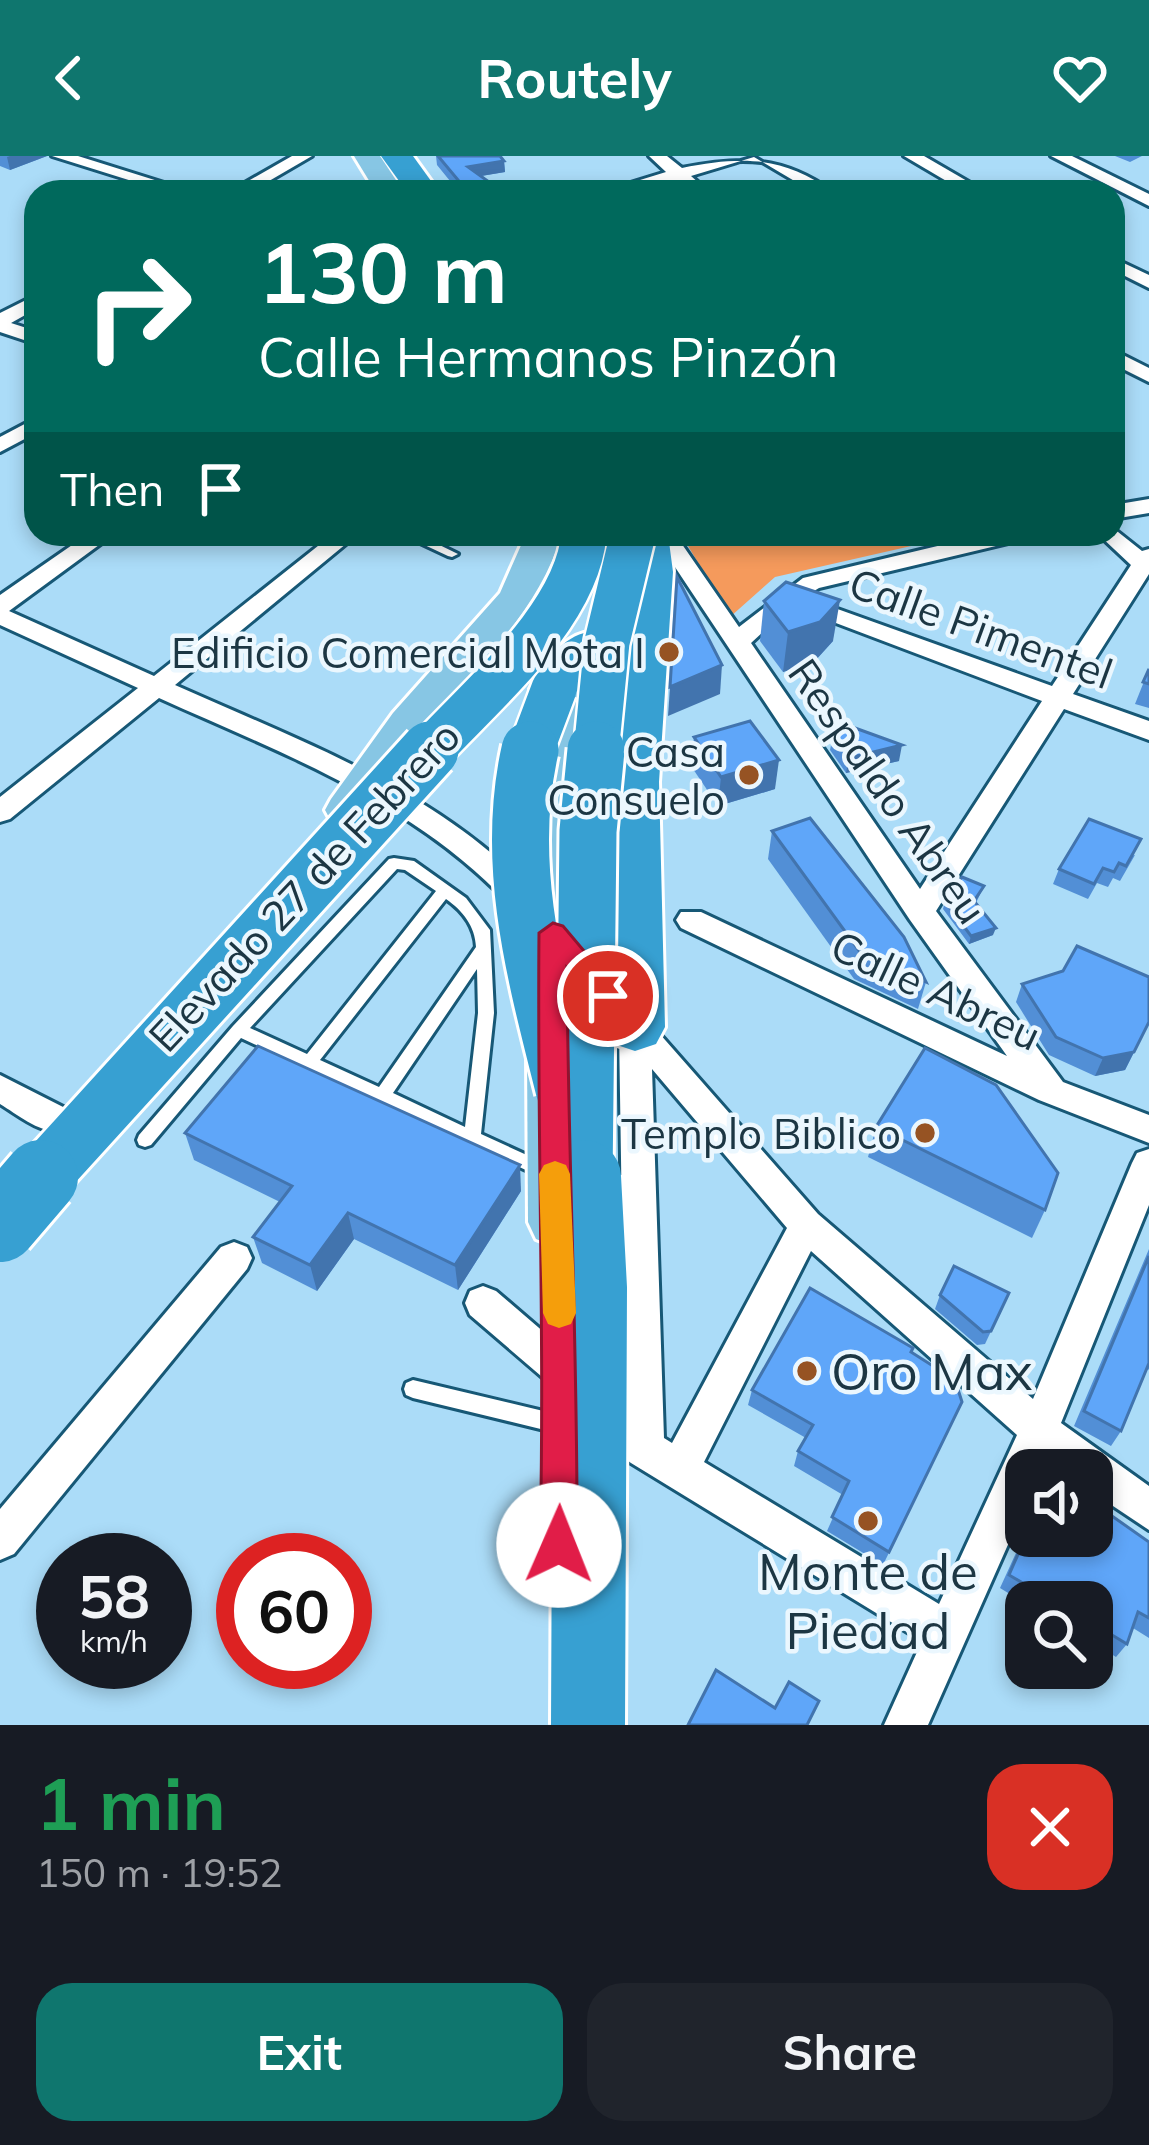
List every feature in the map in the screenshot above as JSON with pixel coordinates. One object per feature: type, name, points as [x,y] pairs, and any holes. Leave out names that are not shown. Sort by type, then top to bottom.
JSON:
[{"type":"highway","points":[[371,156],[390,180]]},
{"type":"highway","points":[[390,769],[525,627],[562,574],[568,546]]},
{"type":"highway","name":"Elevado 27 de Febrero","points":[[0,1225],[114,1092],[532,640],[560,603],[578,568],[582,546]]},
{"type":"highway","points":[[569,1169],[588,831],[607,642],[630,546]]},
{"type":"highway","points":[[636,1001],[633,782],[651,572],[647,546]]},
{"type":"highway","points":[[569,669],[536,721],[523,764],[519,851],[533,967],[590,1288],[588,1725]]},
{"type":"main road","points":[[410,156],[429,180]]},
{"type":"main road","points":[[0,1190],[57,1120],[390,769],[387,750],[522,591],[542,546]]},
{"type":"main road","points":[[555,1725],[570,1401],[569,1169],[553,933],[554,766],[569,669],[611,616],[635,572],[642,546]]},
{"type":"street","points":[[60,156],[143,180]]},
{"type":"street","points":[[259,180],[304,156]]},
{"type":"street","points":[[657,156],[686,180]]},
{"type":"street","points":[[655,180],[747,156]]},
{"type":"street","points":[[762,156],[805,180]]},
{"type":"street","points":[[912,156],[956,180]]},
{"type":"street","points":[[1059,156],[1110,180]]},
{"type":"street","points":[[0,606],[87,546]]},
{"type":"street","points":[[0,812],[332,546]]},
{"type":"street","name":"Respaldo Abreu","points":[[672,546],[920,912],[1051,1091]]},
{"type":"street","points":[[735,644],[786,598],[811,583],[967,546]]},
{"type":"street","points":[[920,912],[1146,560]]},
{"type":"street","name":"Calle Pimentel","points":[[786,598],[1149,731]]},
{"type":"street","points":[[0,616],[156,690],[390,769],[553,933],[636,1001],[806,1225],[1039,1430],[1149,1510]]},
{"type":"street","name":"Calle Abreu","points":[[691,920],[1051,1091],[1149,1130]]},
{"type":"street","points":[[636,1001],[662,1461]]},
{"type":"street","points":[[0,1088],[57,1120]]},
{"type":"street","points":[[906,1725],[1039,1430],[1149,1163]]},
{"type":"street","points":[[662,1461],[806,1225]]},
{"type":"street","points":[[0,1540],[234,1258]]},
{"type":"street","points":[[483,1303],[570,1401],[948,1633]]},
{"type":"lane","points":[[434,546],[452,554]]},
{"type":"lane","points":[[145,1140],[238,1030],[394,863],[409,865],[478,920],[484,947],[486,1013],[472,1138]]},
{"type":"lane","points":[[309,1063],[445,890]]},
{"type":"lane","points":[[381,1097],[484,947]]},
{"type":"lane","points":[[238,1030],[472,1138],[569,1169]]},
{"type":"lane","points":[[413,1389],[570,1401]]},
{"type":"shaded area","points":[[688,546],[911,546],[775,577],[730,617]]},
{"type":"building","points":[[438,156],[500,156],[504,161],[468,167],[486,180],[458,180]]},
{"type":"building","points":[[677,577],[722,665],[670,687]]},
{"type":"building","points":[[786,582],[840,600],[820,622],[788,632],[764,601]]},
{"type":"building","points":[[750,721],[779,760],[721,777],[694,737]]},
{"type":"building","points":[[855,728],[902,745],[849,758],[833,735]]},
{"type":"building","points":[[810,818],[904,937],[926,982],[860,952],[772,831]]},
{"type":"building","points":[[1089,819],[1141,839],[1126,866],[1119,863],[1114,872],[1103,868],[1094,884],[1059,869]]},
{"type":"building","points":[[962,877],[984,886],[974,901],[996,928],[971,936],[945,901]]},
{"type":"building","points":[[1077,946],[1149,977],[1149,1022],[1134,1052],[1103,1058],[1056,1037],[1022,984],[1063,971]]},
{"type":"building","points":[[258,1046],[520,1165],[455,1265],[348,1213],[310,1265],[253,1237],[292,1186],[185,1133]]},
{"type":"building","points":[[925,1048],[996,1085],[1058,1173],[1045,1210],[876,1127]]},
{"type":"building","points":[[1149,1256],[1149,1363],[1121,1431],[1084,1411]]},
{"type":"building","points":[[954,1266],[1009,1293],[991,1331],[983,1332],[940,1295]]},
{"type":"building","points":[[810,1288],[913,1348],[911,1352],[955,1380],[962,1402],[889,1552],[832,1517],[849,1481],[798,1451],[813,1425],[752,1390]]},
{"type":"building","points":[[1113,1517],[1149,1542],[1149,1618],[1138,1612],[1127,1644],[1113,1636],[1113,1581],[1019,1581],[1009,1575],[1017,1557],[1113,1557]]},
{"type":"building","points":[[716,1670],[775,1708],[789,1682],[819,1701],[807,1725],[688,1725]]},
{"type":"slow traffic","points":[[555,1174],[559,1313]]},
{"type":"place","name":"Edificio Comercial Mota I","points":[[669,652]]},
{"type":"place","name":"Casa Consuelo","points":[[749,775]]},
{"type":"place","name":"Templo Biblico","points":[[925,1133]]},
{"type":"place","name":"Oro Max","points":[[807,1371]]},
{"type":"place","name":"Monte de Piedad","points":[[868,1521]]},
{"type":"route","points":[[559,1545],[561,1370],[552,1115],[553,933],[608,996]]}]
